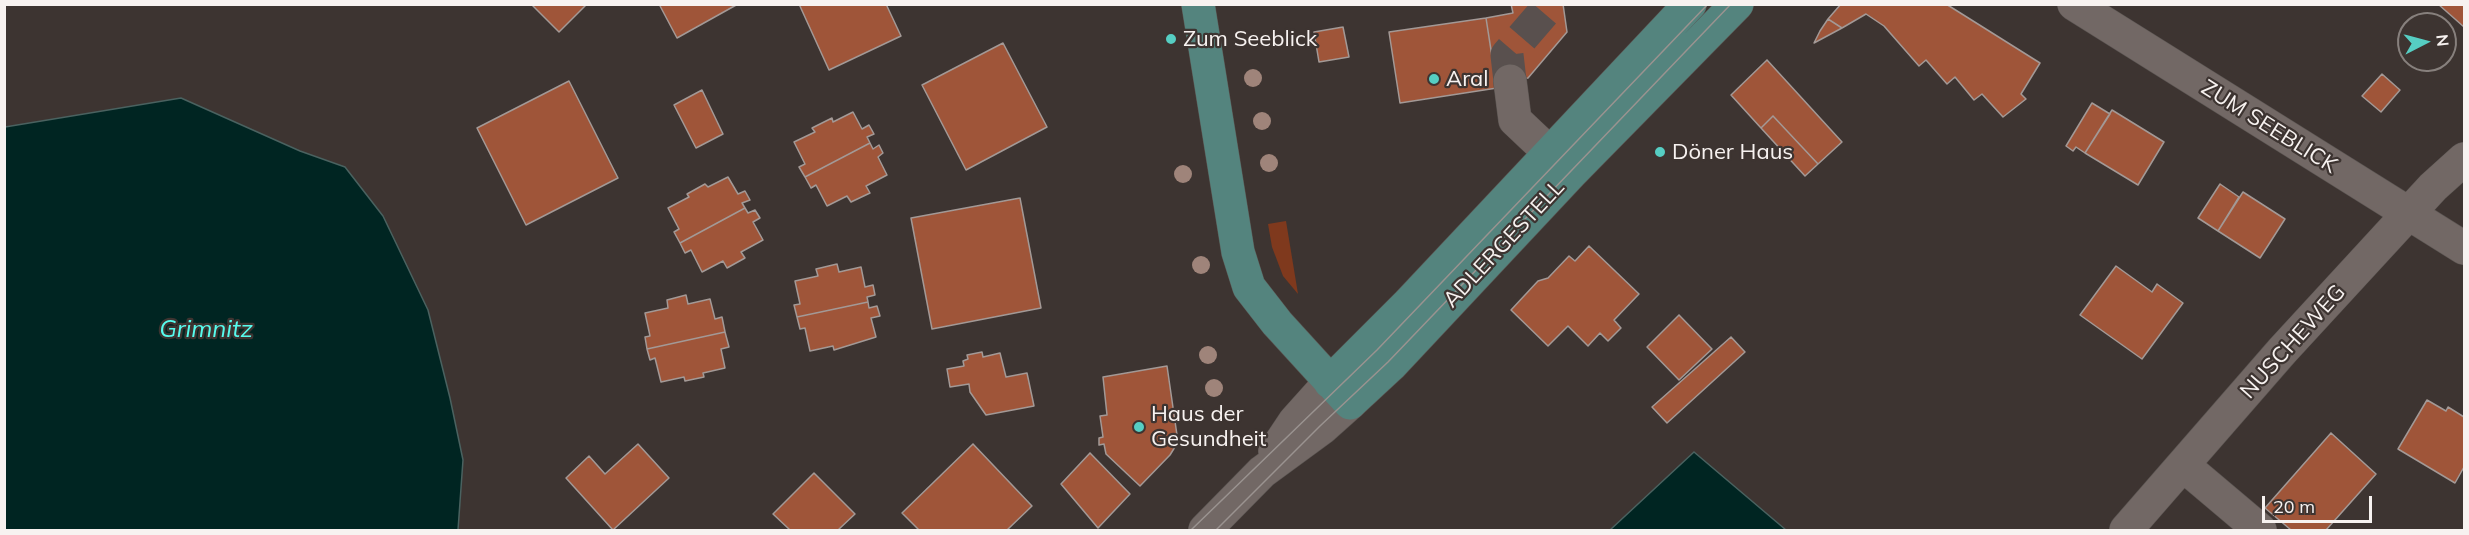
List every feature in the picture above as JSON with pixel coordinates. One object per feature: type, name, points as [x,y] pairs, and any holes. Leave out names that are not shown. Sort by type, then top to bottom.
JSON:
[{"type":"main road","points":[[1198,4],[1238,252],[1249,287],[1277,323],[1340,393]]},
{"type":"main road","name":"ADLERGESTELL","points":[[1340,393],[1391,365],[1560,164],[1690,4]]},
{"type":"main road","name":"ADLERGESTELL","points":[[1560,164],[1737,4]]},
{"type":"street","name":"ZUM SEEBLICK","points":[[2074,4],[2464,249]]},
{"type":"street","points":[[1510,81],[1515,120],[1560,164]]},
{"type":"street","name":"NUSCHEWEG","points":[[2126,531],[2282,351],[2410,215],[2433,187],[2464,159]]},
{"type":"street","name":"ADLERGESTELL","points":[[1204,531],[1340,393]]},
{"type":"street","points":[[2183,465],[2260,531]]},
{"type":"shaded area","points":[[1286,221],[1298,294],[1283,276],[1272,247],[1268,224]]},
{"type":"water","name":"Grimnitz","points":[[181,98],[300,151],[345,167],[383,216],[428,310],[450,398],[463,460],[458,530],[5,530],[5,127]]},
{"type":"water","points":[[1694,452],[1786,530],[1610,530]]},
{"type":"building","points":[[531,4],[587,4],[559,32]]},
{"type":"building","points":[[659,4],[738,4],[677,38]]},
{"type":"building","points":[[799,4],[886,4],[901,36],[829,70]]},
{"type":"building","points":[[1511,4],[1563,4],[1567,32],[1528,78],[1496,83],[1486,18],[1513,13]]},
{"type":"building","points":[[1841,4],[1946,4],[2040,63],[2021,94],[2026,99],[2003,117],[1982,94],[1974,100],[1955,77],[1947,84],[1926,60],[1919,66],[1884,26],[1866,14],[1842,28],[1828,19]]},
{"type":"building","points":[[2438,4],[2464,4],[2464,27],[2457,21],[2457,12],[2447,12]]},
{"type":"building","points":[[1486,18],[1497,88],[1400,103],[1389,32]]},
{"type":"building","points":[[1828,19],[1842,28],[1814,43],[1820,31]]},
{"type":"building","points":[[1343,27],[1349,57],[1319,62],[1314,32]]},
{"type":"building","points":[[1003,43],[1047,127],[966,170],[922,85]]},
{"type":"building","points":[[1767,60],[1842,142],[1818,164],[1773,116],[1761,128],[1731,95]]},
{"type":"building","points":[[2382,74],[2400,90],[2381,112],[2362,96]]},
{"type":"building","points":[[569,81],[618,178],[526,225],[477,128]]},
{"type":"building","points":[[702,90],[723,134],[696,148],[674,105]]},
{"type":"building","points":[[2092,103],[2110,114],[2085,153],[2076,147],[2073,151],[2066,146]]},
{"type":"building","points":[[2112,110],[2164,142],[2138,185],[2085,153]]},
{"type":"building","points":[[853,112],[862,129],[869,125],[874,134],[867,137],[870,143],[805,177],[799,167],[805,164],[794,142],[815,132],[812,128],[832,118],[833,122]]},
{"type":"building","points":[[1773,116],[1818,164],[1805,176],[1761,128]]},
{"type":"building","points":[[870,143],[873,149],[879,145],[883,153],[878,157],[887,175],[866,186],[870,193],[851,202],[847,196],[827,206],[816,185],[811,188],[805,177]]},
{"type":"building","points":[[728,177],[738,194],[745,191],[750,200],[742,203],[745,208],[680,243],[674,232],[679,229],[668,208],[689,197],[687,194],[705,184],[708,187]]},
{"type":"building","points":[[2220,184],[2239,197],[2218,231],[2198,218]]},
{"type":"building","points":[[2243,192],[2285,219],[2260,258],[2218,231]]},
{"type":"building","points":[[1020,198],[1041,308],[932,329],[911,218]]},
{"type":"building","points":[[745,208],[748,213],[755,210],[760,218],[753,222],[763,240],[741,252],[745,258],[727,268],[723,261],[702,272],[691,250],[685,253],[680,243]]},
{"type":"building","points":[[1589,246],[1639,294],[1614,320],[1621,328],[1608,341],[1600,333],[1588,346],[1568,326],[1548,346],[1511,310],[1538,281],[1548,278],[1569,256],[1575,261]]},
{"type":"building","points":[[837,264],[839,272],[861,267],[865,287],[873,285],[875,295],[867,297],[868,302],[797,317],[794,305],[800,304],[795,281],[818,276],[816,269]]},
{"type":"building","points":[[2116,266],[2152,292],[2157,284],[2183,303],[2142,359],[2080,315]]},
{"type":"building","points":[[686,295],[688,304],[710,299],[715,319],[722,317],[725,332],[647,349],[645,337],[650,336],[645,313],[668,308],[667,300]]},
{"type":"building","points":[[868,302],[869,308],[877,306],[880,316],[871,318],[876,337],[834,350],[833,346],[810,351],[805,328],[800,329],[797,317]]},
{"type":"building","points":[[1679,315],[1712,349],[1679,380],[1647,347]]},
{"type":"building","points":[[725,332],[729,347],[721,349],[725,368],[703,373],[704,377],[685,381],[684,377],[661,382],[655,358],[650,360],[647,349]]},
{"type":"building","points":[[1731,337],[1745,352],[1667,423],[1652,407]]},
{"type":"building","points":[[982,352],[983,357],[1000,353],[1006,377],[1027,373],[1034,406],[986,415],[970,392],[969,384],[950,387],[947,369],[964,366],[963,361],[968,359],[967,355]]},
{"type":"building","name":"Haus der Gesundheit","points":[[1167,366],[1178,442],[1170,455],[1140,486],[1106,454],[1104,444],[1099,445],[1099,438],[1103,437],[1100,416],[1107,415],[1103,377]]},
{"type":"building","points":[[2427,400],[2446,411],[2448,407],[2464,417],[2464,467],[2455,483],[2398,449]]},
{"type":"building","points":[[2331,433],[2376,474],[2326,530],[2291,530],[2265,508]]},
{"type":"building","points":[[638,444],[669,478],[613,530],[566,478],[589,456],[605,474]]},
{"type":"building","points":[[973,444],[1032,506],[1007,530],[919,530],[902,513]]},
{"type":"building","points":[[1090,453],[1130,494],[1098,528],[1061,484]]},
{"type":"building","points":[[814,473],[855,514],[838,530],[790,530],[773,514]]},
{"type":"tunnel","points":[[1510,81],[1507,55],[1551,4]]},
{"type":"tram line","points":[[1191,530],[1377,350],[1708,4]]},
{"type":"tram line","points":[[1216,530],[1388,362],[1731,4]]},
{"type":"place","name":"Zum Seeblick","points":[[1171,39]]},
{"type":"place","name":"Aral","points":[[1434,79]]},
{"type":"place","name":"Döner Haus","points":[[1660,152]]},
{"type":"place","name":"Haus der Gesundheit","points":[[1139,427]]}]
